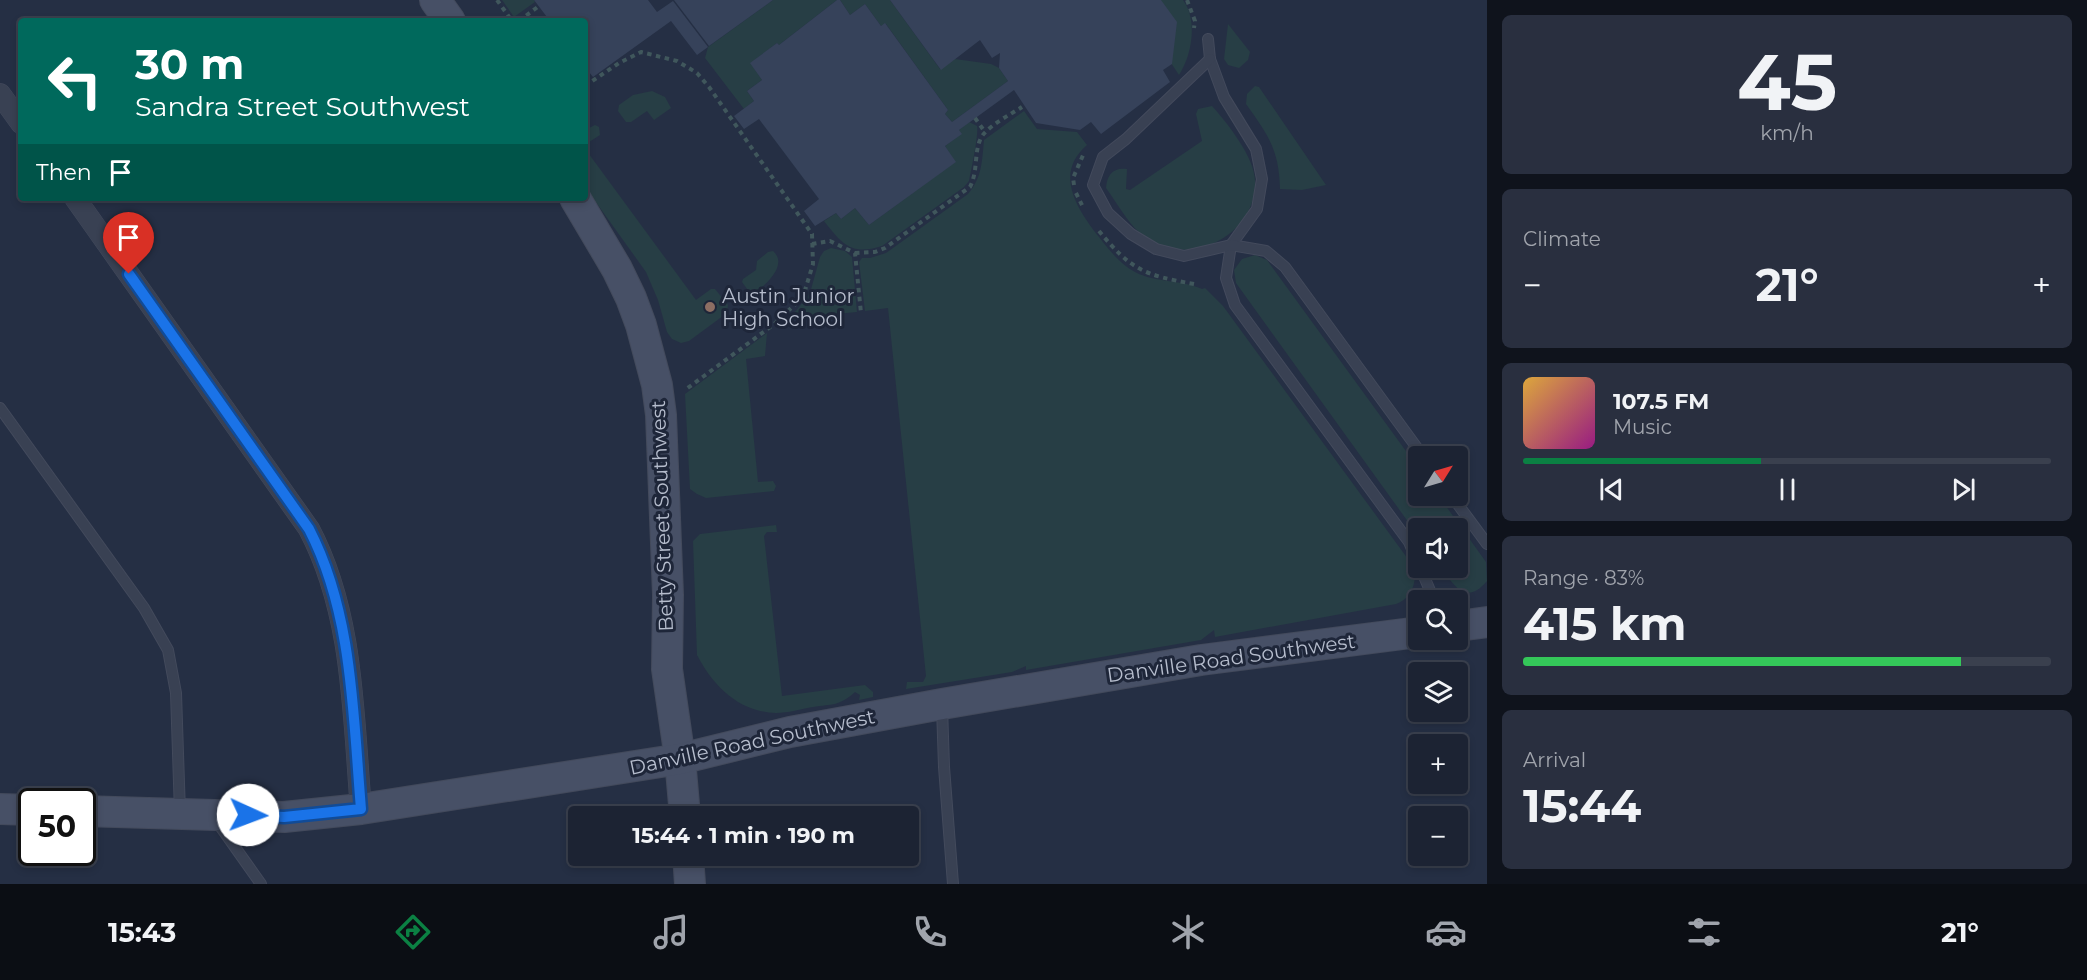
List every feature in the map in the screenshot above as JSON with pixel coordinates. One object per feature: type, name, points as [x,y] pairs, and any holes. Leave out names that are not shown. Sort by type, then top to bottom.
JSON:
[{"type":"main road","points":[[435,0],[448,18]]},
{"type":"main road","name":"Betty Street Southwest","points":[[577,201],[617,269],[631,298],[657,385],[661,415],[668,595],[667,669],[684,806]]},
{"type":"main road","points":[[1468,625],[1487,622]]},
{"type":"main road","name":"Danville Road Southwest","points":[[96,811],[284,817],[361,809],[680,759],[790,732],[1201,660],[1408,633]]},
{"type":"main road","points":[[0,809],[18,810]]},
{"type":"main road","points":[[689,866],[690,884]]},
{"type":"street","points":[[0,93],[18,119]]},
{"type":"street","points":[[77,201],[309,529],[323,555],[340,613],[349,678],[361,809]]},
{"type":"lane","points":[[1208,39],[1210,59],[1224,97],[1256,149],[1262,179],[1257,208],[1231,245],[1226,278],[1235,305],[1408,541]]},
{"type":"lane","points":[[1210,59],[1103,158],[1093,185],[1108,213],[1131,234],[1156,249],[1184,256],[1231,245],[1266,251],[1285,267],[1416,446]]},
{"type":"lane","points":[[0,408],[144,608],[168,650],[176,693],[180,813]]},
{"type":"lane","points":[[1459,506],[1487,544]]},
{"type":"lane","points":[[942,704],[944,767],[953,884]]},
{"type":"lane","points":[[211,814],[261,884]]},
{"type":"path","points":[[497,0],[510,18]]},
{"type":"path","points":[[1187,0],[1195,21],[1194,30]]},
{"type":"path","points":[[523,18],[539,6]]},
{"type":"path","points":[[588,84],[619,63],[641,52],[676,61],[697,74],[726,110],[812,234],[813,264],[803,297],[791,311],[682,392]]},
{"type":"path","points":[[812,244],[830,241],[855,253],[875,252],[885,248],[970,187],[975,177],[980,140],[985,132],[1022,107]]},
{"type":"path","points":[[975,118],[985,132]]},
{"type":"path","points":[[1087,214],[1076,197],[1073,178],[1084,152],[1091,146]]},
{"type":"path","points":[[1093,223],[1130,265],[1160,278],[1194,284]]},
{"type":"path","points":[[855,253],[861,313]]},
{"type":"shaded area","points":[[502,0],[534,0],[535,2],[514,17]]},
{"type":"shaded area","points":[[773,0],[837,0],[779,45],[777,43],[751,63],[762,80],[747,91],[754,101],[744,109],[705,58],[708,47]]},
{"type":"shaded area","points":[[840,0],[890,0],[940,69],[955,59],[991,64],[999,68],[1008,81],[952,122],[945,114],[948,110],[886,24],[881,26],[865,4],[850,15]]},
{"type":"shaded area","points":[[1161,0],[1183,0],[1191,17],[1190,48],[1179,75],[1171,63]]},
{"type":"shaded area","points":[[1228,24],[1250,52],[1248,60],[1239,68],[1228,65],[1224,59]]},
{"type":"shaded area","points":[[1255,86],[1259,87],[1326,185],[1302,190],[1280,189],[1277,163],[1271,143],[1246,104],[1247,94]]},
{"type":"shaded area","points":[[652,91],[665,97],[671,108],[654,120],[647,111],[631,122],[626,122],[618,111],[619,105],[633,95]]},
{"type":"shaded area","points":[[1212,106],[1239,140],[1250,161],[1255,180],[1253,200],[1245,217],[1233,231],[1218,241],[1200,248],[1182,250],[1163,247],[1146,238],[1129,221],[1106,188],[1108,179],[1114,171],[1127,169],[1126,189],[1130,190],[1202,141],[1196,114],[1198,109]]},
{"type":"shaded area","points":[[1024,111],[1037,129],[1077,132],[1087,145],[1077,156],[1070,180],[1072,192],[1083,215],[1107,247],[1130,269],[1143,276],[1205,288],[1223,306],[1408,559],[1408,578],[1414,578],[1406,598],[1396,604],[1215,637],[1214,630],[1201,640],[1026,670],[1026,666],[1012,672],[906,689],[907,682],[923,682],[926,676],[888,308],[865,311],[859,262],[862,258],[886,253],[968,194],[979,175],[984,140]]},
{"type":"shaded area","points":[[969,122],[977,126],[977,130],[969,181],[964,187],[882,246],[862,250],[848,246],[824,221],[836,213],[841,219],[855,208],[869,225],[955,162],[945,146],[961,134],[959,130]]},
{"type":"shaded area","points":[[595,125],[599,127],[600,135],[588,143],[588,128]]},
{"type":"shaded area","points":[[588,153],[696,300],[711,289],[715,289],[728,305],[727,313],[689,341],[681,343],[672,339],[667,332],[658,300],[646,272],[588,191]]},
{"type":"shaded area","points":[[831,248],[845,251],[852,257],[857,312],[793,318],[790,314],[796,311],[810,293],[820,257],[824,251]]},
{"type":"shaded area","points":[[773,251],[778,262],[774,275],[753,294],[750,293],[742,282],[743,279],[756,270],[757,261],[768,252]]},
{"type":"shaded area","points":[[1255,255],[1267,260],[1408,454],[1408,506],[1446,506],[1454,518],[1408,518],[1408,522],[1236,283],[1234,270],[1242,259]]},
{"type":"shaded area","points":[[767,333],[765,356],[746,359],[758,482],[773,481],[776,486],[774,491],[706,498],[690,489],[685,394]]},
{"type":"shaded area","points":[[776,525],[777,532],[767,532],[764,536],[782,696],[865,685],[873,692],[873,697],[859,700],[860,695],[855,692],[836,704],[776,713],[763,711],[750,708],[729,695],[719,687],[703,666],[697,655],[693,541],[700,534]]},
{"type":"shaded area","points":[[1468,537],[1486,562],[1487,581],[1480,588],[1468,593],[1468,590],[1461,590],[1449,578],[1468,578]]},
{"type":"building","points":[[534,0],[648,0],[657,12],[673,1],[708,47],[697,55],[671,21],[593,77],[588,71],[588,18],[548,18]]},
{"type":"building","points":[[674,0],[773,0],[709,46]]},
{"type":"building","name":"Austin Junior High School","points":[[840,0],[850,15],[865,4],[881,26],[885,23],[948,110],[945,114],[952,122],[1008,81],[999,68],[1000,53],[992,58],[980,40],[941,70],[890,0],[1161,0],[1177,22],[1172,64],[1163,70],[1170,82],[1101,134],[1091,122],[1080,130],[1036,123],[1014,90],[959,130],[962,134],[945,146],[956,162],[869,225],[855,208],[841,219],[836,213],[815,226],[804,211],[819,199],[759,119],[744,129],[734,116],[754,101],[747,91],[762,80],[750,63],[777,43],[779,45]]},
{"type":"place","name":"Austin Junior High School","points":[[710,307]]},
{"type":"route","points":[[129,274],[309,529],[323,555],[340,613],[349,678],[361,809],[284,817],[248,815]]}]
